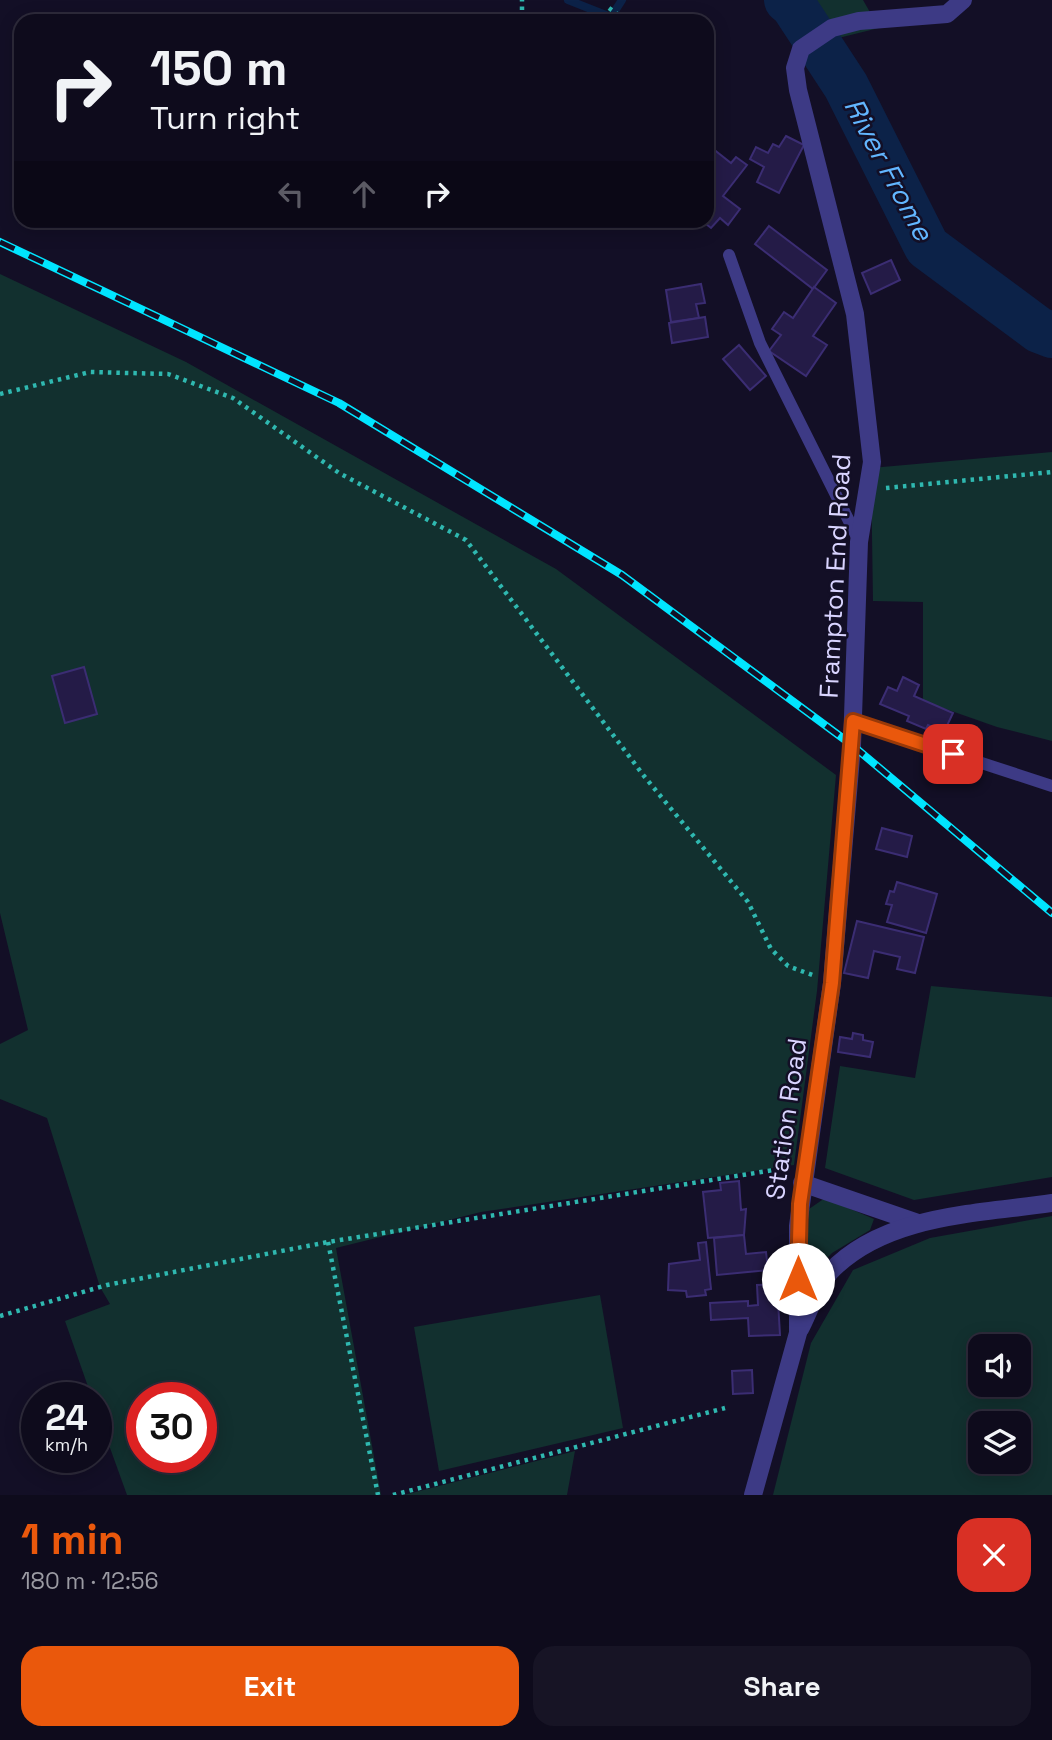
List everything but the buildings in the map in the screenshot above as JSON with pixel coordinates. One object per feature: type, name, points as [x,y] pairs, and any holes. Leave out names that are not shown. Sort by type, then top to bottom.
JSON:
[{"type":"street","name":"Frampton End Road","points":[[852,745],[859,542],[872,462],[855,314],[794,68],[801,49],[832,28],[859,21],[947,14],[963,0]]},
{"type":"street","name":"Station Road","points":[[753,1495],[798,1333],[798,1226],[832,983],[852,745]]},
{"type":"street","points":[[804,1174],[918,1223]]},
{"type":"street","points":[[798,1333],[829,1274],[863,1246],[918,1223],[1052,1203]]},
{"type":"lane","points":[[729,255],[760,343],[859,542]]},
{"type":"lane","points":[[853,721],[1052,786]]},
{"type":"path","points":[[522,0],[522,10]]},
{"type":"path","points":[[609,8],[617,14]]},
{"type":"path","points":[[0,394],[90,372],[168,374],[233,398],[340,473],[466,540],[644,776],[748,902],[771,949],[788,966],[832,983]]},
{"type":"path","points":[[868,488],[899,489],[1052,472]]},
{"type":"path","points":[[0,1316],[107,1285],[328,1242],[804,1174]]},
{"type":"path","points":[[328,1242],[378,1495]]},
{"type":"path","points":[[393,1495],[725,1408]]},
{"type":"green space","points":[[784,0],[863,0],[879,28],[818,43],[793,5]]},
{"type":"green space","points":[[0,274],[186,362],[556,569],[836,775],[817,991],[794,1165],[481,1212],[336,1248],[381,1495],[127,1495],[112,1453],[112,1382],[86,1382],[65,1321],[110,1304],[100,1287],[47,1118],[0,1099],[0,1044],[28,1030],[0,913]]},
{"type":"green space","points":[[1052,452],[1052,741],[997,727],[923,701],[923,602],[873,601],[871,468]]},
{"type":"green space","points":[[931,986],[1052,997],[1052,1177],[914,1200],[825,1168],[840,1066],[915,1078]]},
{"type":"green space","points":[[825,1198],[874,1219],[870,1230],[832,1253],[812,1274],[806,1274],[809,1209]]},
{"type":"green space","points":[[1052,1216],[1052,1495],[773,1495],[811,1343],[853,1270],[930,1238]]},
{"type":"green space","points":[[600,1295],[623,1428],[439,1471],[414,1327]]},
{"type":"green space","points":[[575,1451],[567,1495],[404,1495]]},
{"type":"waterway","points":[[568,0],[603,14]]},
{"type":"waterway","points":[[613,14],[622,0]]},
{"type":"waterway","name":"River Frome","points":[[787,0],[793,5],[846,86],[927,247],[1039,330],[1052,335]]},
{"type":"railway","points":[[0,242],[339,403],[622,575],[852,745],[1052,913]]},
{"type":"route","points":[[798,1279],[798,1226],[802,1183],[832,983],[853,721],[953,754]]}]
